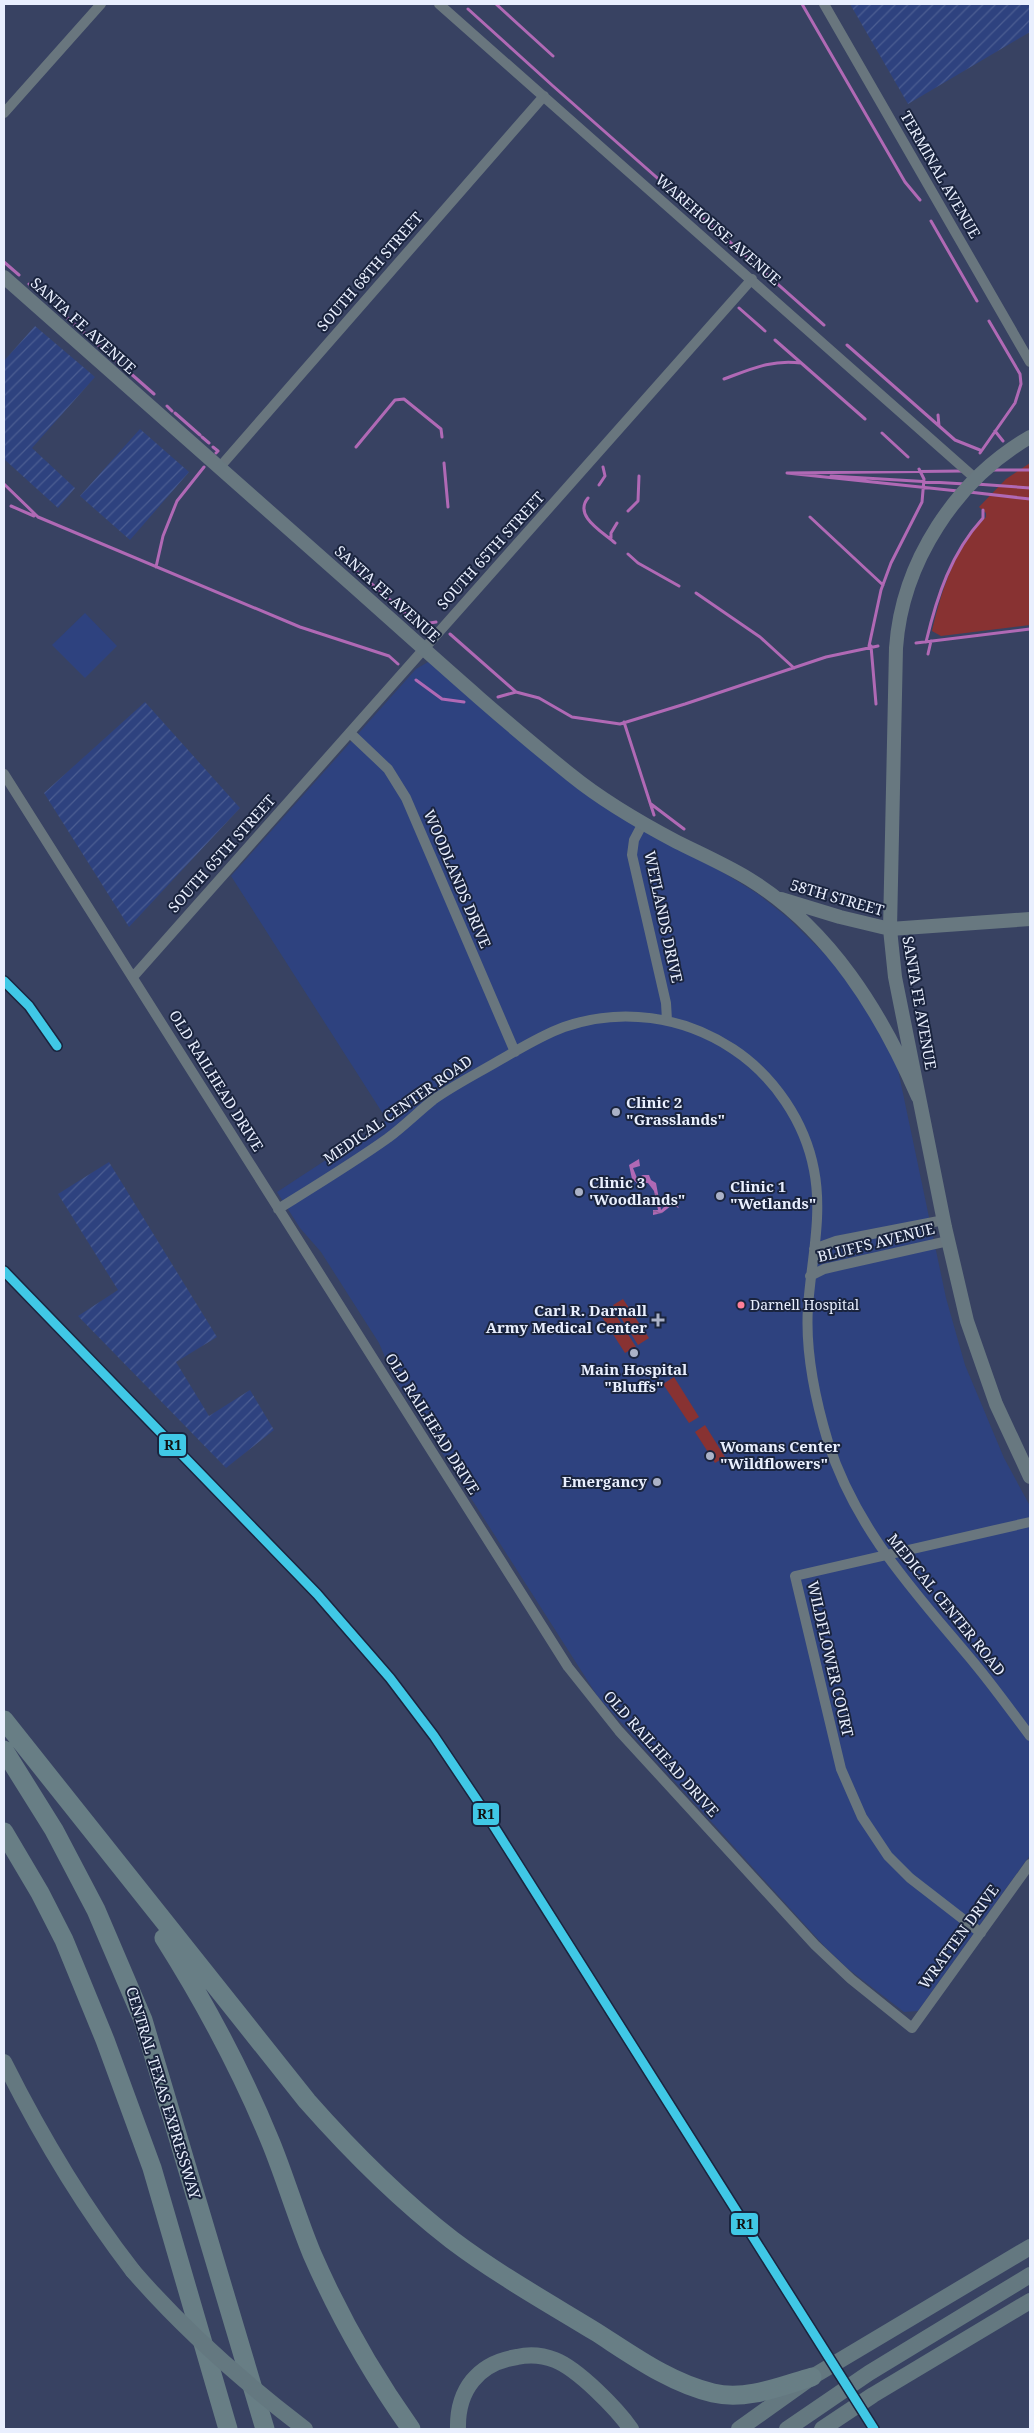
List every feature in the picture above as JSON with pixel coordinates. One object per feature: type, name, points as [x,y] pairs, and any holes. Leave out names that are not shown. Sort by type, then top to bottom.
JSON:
[{"type":"highway","points":[[4,1720],[307,2102],[350,2149],[405,2201],[453,2240],[510,2280],[660,2371],[687,2385],[714,2394],[738,2396],[764,2391],[812,2377]]},
{"type":"highway","name":"CENTRAL TEXAS EXPRESSWAY","points":[[4,1750],[54,1830],[92,1902],[122,1966],[144,2020],[264,2429]]},
{"type":"highway","points":[[84,1820],[155,1922],[193,1984],[254,2103],[272,2144],[311,2253],[341,2319],[382,2388],[410,2429]]},
{"type":"highway","points":[[4,1832],[40,1893],[64,1940],[105,2040],[152,2168],[228,2429]]},
{"type":"highway","points":[[221,2404],[222,2429]]},
{"type":"main road","points":[[4,2062],[40,2132],[77,2194],[133,2271],[159,2302],[223,2364],[304,2429]]},
{"type":"main road","points":[[739,2429],[812,2377],[1030,2247]]},
{"type":"main road","points":[[787,2429],[869,2373],[1030,2275]]},
{"type":"main road","points":[[822,2429],[873,2395],[1030,2301]]},
{"type":"main road","points":[[458,2429],[461,2400],[469,2384],[480,2373],[492,2362],[538,2355],[556,2360],[593,2387],[631,2429]]},
{"type":"main road","points":[[838,2429],[873,2395]]},
{"type":"street","points":[[4,113],[101,4]]},
{"type":"street","name":"WAREHOUSE AVENUE","points":[[440,4],[976,479]]},
{"type":"street","name":"TERMINAL AVENUE","points":[[824,4],[1030,362]]},
{"type":"street","name":"SOUTH 68TH STREET","points":[[218,468],[544,96]]},
{"type":"street","name":"SANTA FE AVENUE","points":[[4,277],[424,649],[574,777],[643,823],[734,870],[776,897]]},
{"type":"street","name":"SOUTH 65TH STREET","points":[[133,977],[752,279]]},
{"type":"street","name":"SANTA FE AVENUE","points":[[1030,437],[995,461],[976,479],[950,509],[931,537],[908,588],[898,625],[890,929],[895,977],[948,1241],[977,1354],[1007,1429],[1030,1476]]},
{"type":"street","name":"WOODLANDS DRIVE","points":[[350,733],[388,769],[406,798],[514,1052]]},
{"type":"street","name":"OLD RAILHEAD DRIVE","points":[[4,774],[563,1659],[585,1690],[628,1740],[815,1945],[850,1979],[912,2028]]},
{"type":"street","name":"WETLANDS DRIVE","points":[[643,823],[634,840],[632,855],[666,1003],[667,1020]]},
{"type":"street","points":[[776,897],[816,936],[864,993],[893,1041],[918,1097]]},
{"type":"street","name":"58TH STREET","points":[[776,897],[840,917],[890,929],[1030,919]]},
{"type":"street","name":"MEDICAL CENTER ROAD","points":[[278,1209],[376,1146],[447,1091],[514,1052],[564,1027],[594,1020],[633,1016],[667,1020],[706,1033],[742,1055],[763,1074],[786,1103],[808,1145],[815,1173],[818,1211],[807,1311],[808,1344],[821,1418],[833,1455],[850,1494],[885,1556],[976,1665],[1030,1736]]},
{"type":"street","name":"BLUFFS AVENUE","points":[[814,1249],[836,1241],[944,1220]]},
{"type":"street","name":"BLUFFS AVENUE","points":[[810,1276],[824,1269],[948,1241]]},
{"type":"street","name":"WILDFLOWER COURT","points":[[980,1932],[915,1883],[888,1856],[873,1836],[851,1795],[834,1740],[796,1576],[1030,1522]]},
{"type":"street","name":"WRATTEN DRIVE","points":[[912,2028],[1030,1864]]},
{"type":"shaded area","points":[[850,4],[1030,4],[1030,32],[908,104]]},
{"type":"shaded area","points":[[35,326],[95,377],[32,448],[75,488],[58,508],[4,459],[4,361]]},
{"type":"shaded area","points":[[140,429],[189,472],[130,540],[80,496]]},
{"type":"shaded area","points":[[1030,463],[1030,625],[941,636],[932,631],[940,601],[958,556],[975,529],[986,517],[986,513],[979,507],[1006,479]]},
{"type":"shaded area","points":[[85,613],[117,646],[85,678],[52,645]]},
{"type":"shaded area","name":"Carl R. Darnall Army Medical Center","points":[[428,662],[435,665],[566,779],[618,816],[724,873],[758,894],[787,917],[828,957],[865,1004],[897,1065],[946,1298],[965,1365],[1004,1458],[1030,1506],[1030,1855],[918,2011],[904,2012],[847,1968],[825,1947],[598,1697],[393,1376],[379,1343],[321,1252],[300,1228],[277,1192],[387,1120],[231,876],[416,669]]},
{"type":"shaded area","points":[[145,702],[240,808],[129,927],[44,793]]},
{"type":"shaded area","points":[[109,1162],[217,1337],[176,1362],[209,1416],[250,1390],[274,1430],[226,1468],[78,1316],[118,1290],[58,1194]]},
{"type":"shaded area","points":[[623,1299],[649,1338],[638,1345],[613,1305]]},
{"type":"shaded area","points":[[611,1307],[636,1347],[625,1353],[600,1314]]},
{"type":"shaded area","points":[[674,1377],[699,1417],[689,1423],[663,1384]]},
{"type":"shaded area","points":[[705,1425],[725,1457],[715,1463],[695,1432]]},
{"type":"water","points":[[639,1159],[640,1166],[633,1168],[637,1178],[649,1175],[651,1180],[656,1183],[661,1210],[672,1199],[679,1208],[672,1205],[662,1213],[653,1215],[653,1210],[658,1210],[654,1191],[648,1183],[637,1183],[632,1179],[629,1165]]},
{"type":"waterway","points":[[496,4],[553,56]]},
{"type":"waterway","points":[[802,4],[905,182],[920,200]]},
{"type":"waterway","points":[[468,9],[824,325]]},
{"type":"waterway","points":[[931,221],[977,301]]},
{"type":"waterway","points":[[4,262],[19,275]]},
{"type":"waterway","points":[[29,284],[46,299]]},
{"type":"waterway","points":[[56,308],[154,394]]},
{"type":"waterway","points":[[739,308],[765,331]]},
{"type":"waterway","points":[[980,453],[1015,403],[1021,384],[1020,374],[989,321]]},
{"type":"waterway","points":[[775,340],[865,419]]},
{"type":"waterway","points":[[847,345],[955,440],[980,450]]},
{"type":"waterway","points":[[724,379],[753,368],[771,364],[781,362],[801,363]]},
{"type":"waterway","points":[[356,447],[395,400],[404,399],[441,429],[442,437]]},
{"type":"waterway","points":[[167,406],[172,411]]},
{"type":"waterway","points":[[175,413],[200,435]]},
{"type":"waterway","points":[[938,415],[939,426]]},
{"type":"waterway","points":[[995,431],[1003,441]]},
{"type":"waterway","points":[[882,433],[908,457]]},
{"type":"waterway","points":[[202,437],[209,443]]},
{"type":"waterway","points":[[213,447],[218,451],[216,453]]},
{"type":"waterway","points":[[444,463],[448,507]]},
{"type":"waterway","points":[[156,567],[163,536],[177,501],[204,467]]},
{"type":"waterway","points":[[599,485],[605,476],[603,467]]},
{"type":"waterway","points":[[869,646],[881,590],[891,563],[922,502],[924,479],[919,469]]},
{"type":"waterway","points":[[991,470],[1030,470]]},
{"type":"waterway","points":[[958,491],[787,473],[963,471]]},
{"type":"waterway","points":[[628,511],[638,501],[639,476]]},
{"type":"waterway","points":[[831,476],[965,484]]},
{"type":"waterway","points":[[4,484],[38,517],[300,627],[389,656],[398,664]]},
{"type":"waterway","points":[[976,484],[1030,488]]},
{"type":"waterway","points":[[969,492],[1030,499]]},
{"type":"waterway","points":[[588,498],[584,505],[587,517],[597,529],[615,543]]},
{"type":"waterway","points":[[11,506],[34,516]]},
{"type":"waterway","points":[[926,642],[940,592],[962,546],[983,518],[983,510]]},
{"type":"waterway","points":[[810,517],[883,585]]},
{"type":"waterway","points":[[611,538],[611,533],[617,523]]},
{"type":"waterway","points":[[628,554],[638,563],[679,586]]},
{"type":"waterway","points":[[344,560],[413,620],[424,624],[436,622]]},
{"type":"waterway","points":[[696,593],[760,637],[794,668]]},
{"type":"waterway","points":[[916,643],[1030,629]]},
{"type":"waterway","points":[[450,634],[516,692]]},
{"type":"waterway","points":[[928,654],[931,641]]},
{"type":"waterway","points":[[871,646],[876,704]]},
{"type":"waterway","points":[[498,697],[516,692],[539,698],[572,717],[620,724],[826,657],[878,646]]},
{"type":"waterway","points":[[416,680],[442,699],[464,702]]},
{"type":"waterway","points":[[624,722],[654,815]]},
{"type":"waterway","points":[[651,804],[684,829]]},
{"type":"transit line","name":"R1","points":[[4,981],[29,1006],[57,1046]]},
{"type":"transit line","name":"R1","points":[[4,1271],[317,1594],[390,1678],[434,1736],[483,1809],[874,2429]]},
{"type":"place","name":"Clinic 2 \"Grasslands\"","points":[[616,1112]]},
{"type":"place","name":"Clinic 3 'Woodlands\"","points":[[579,1192]]},
{"type":"place","name":"Clinic 1 \"Wetlands\"","points":[[720,1196]]},
{"type":"place","name":"Darnell Hospital","points":[[741,1305]]},
{"type":"place","name":"Carl R. Darnall Army Medical Center","points":[[658,1320]]},
{"type":"place","name":"Main Hospital \"Bluffs\"","points":[[634,1353]]},
{"type":"place","name":"Womans Center \"Wildflowers\"","points":[[710,1456]]},
{"type":"place","name":"Emergancy","points":[[657,1482]]}]
